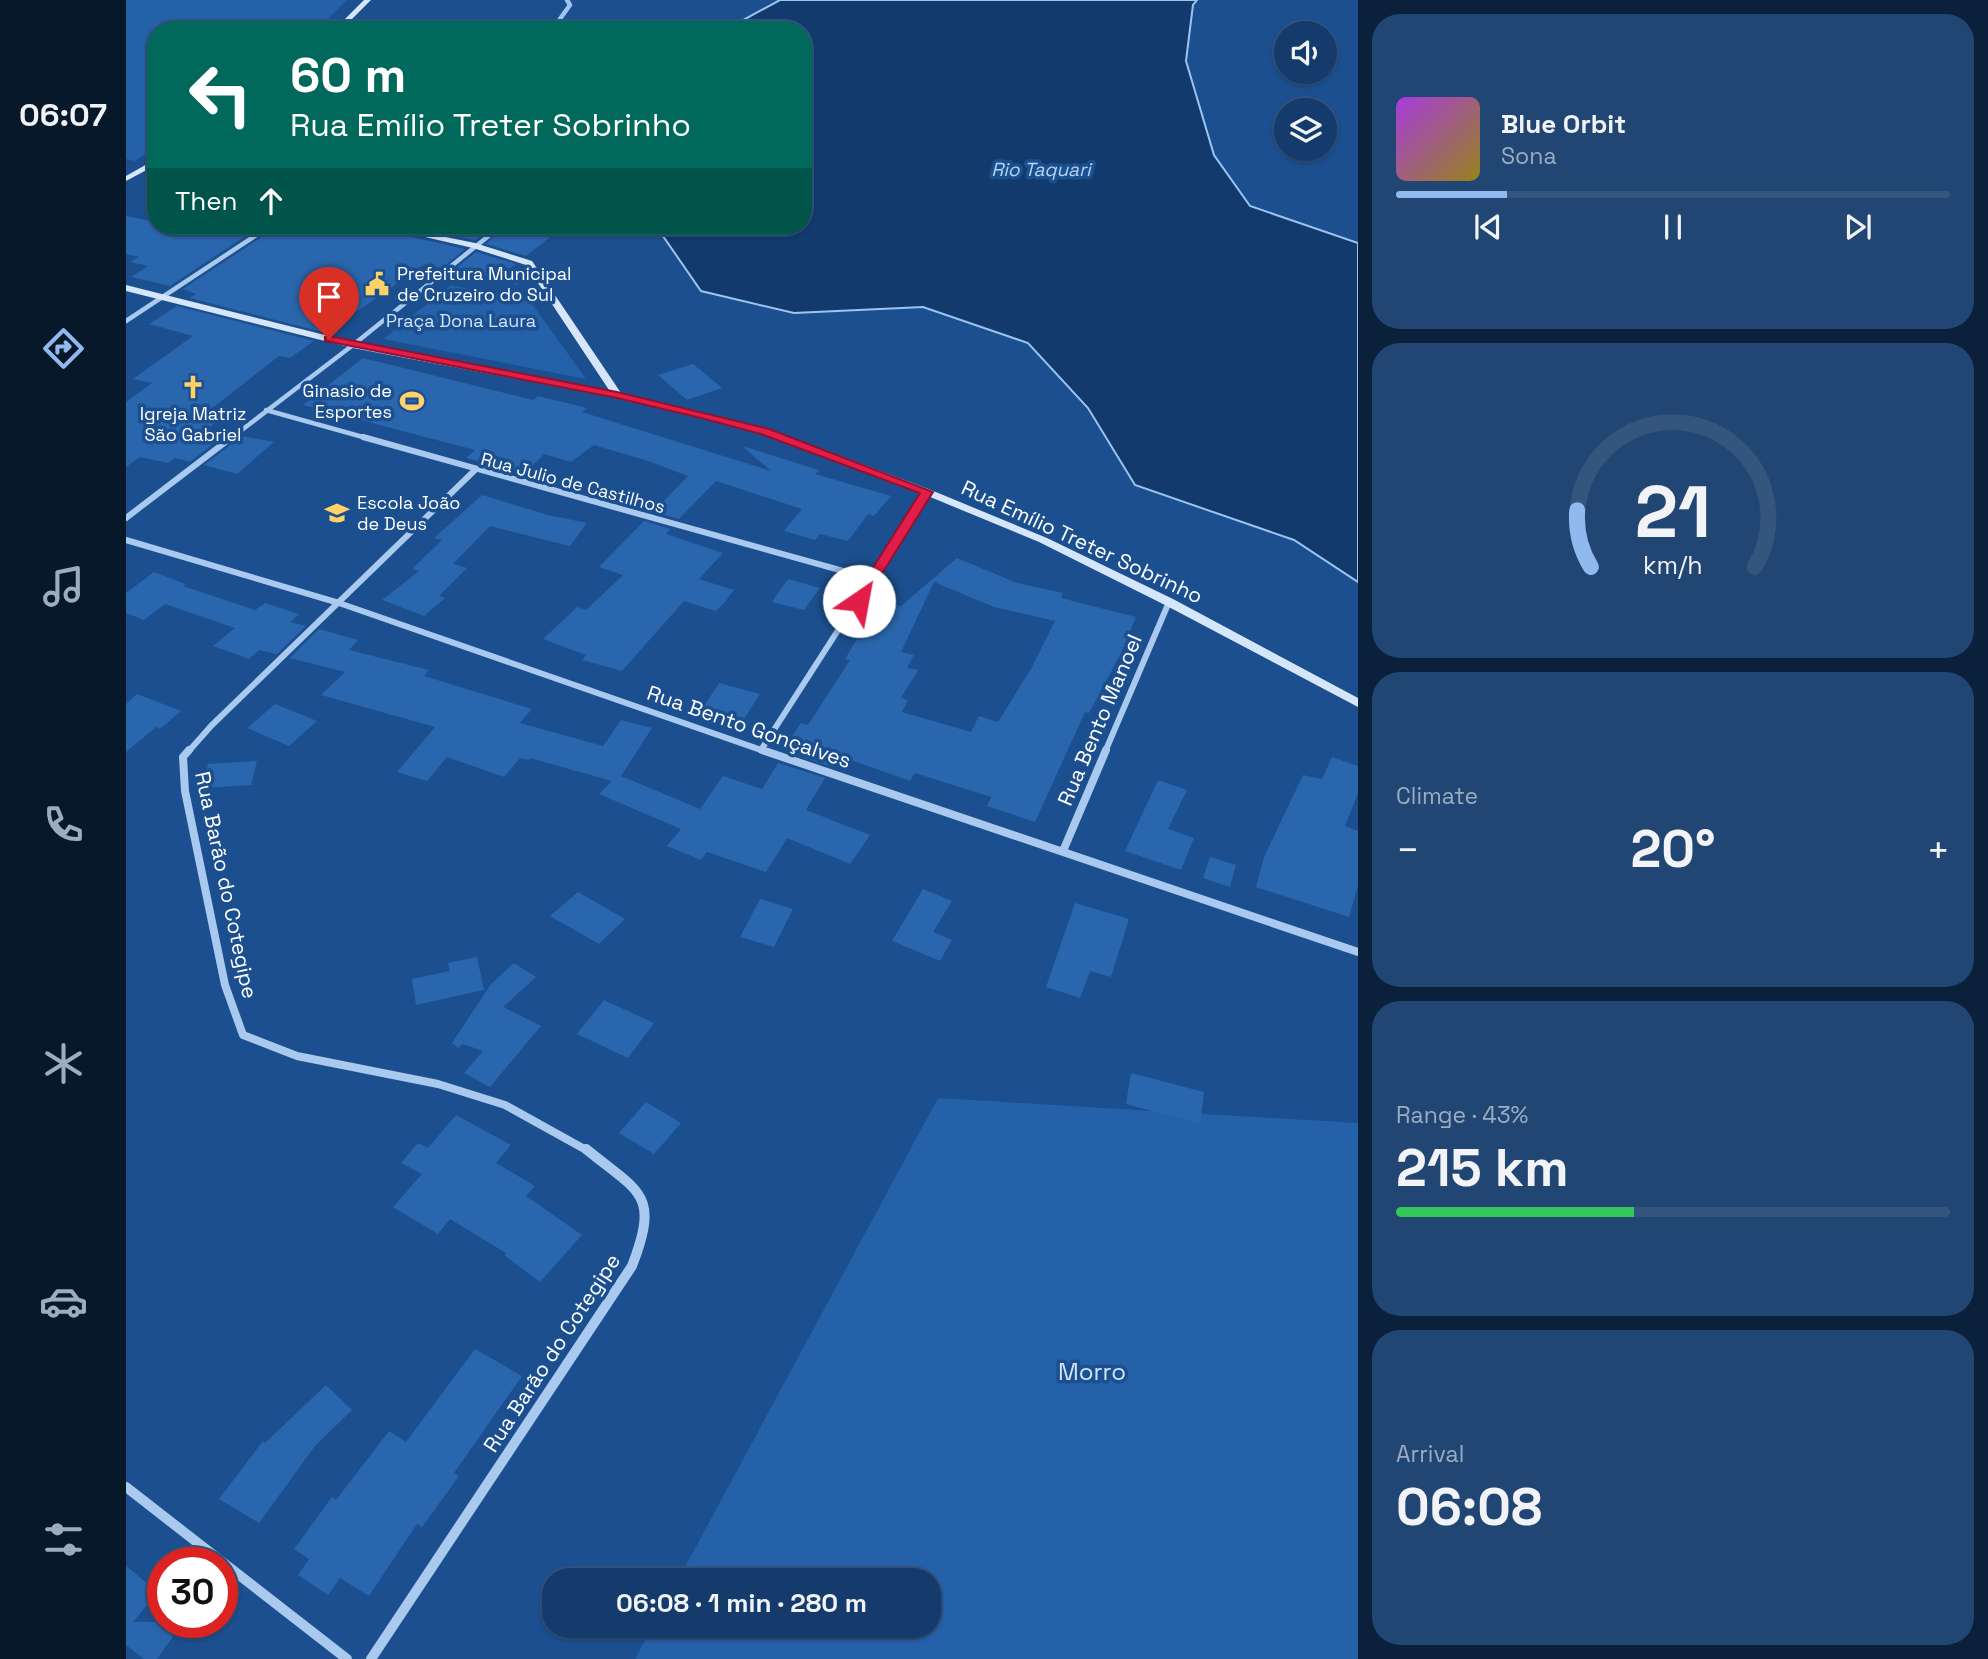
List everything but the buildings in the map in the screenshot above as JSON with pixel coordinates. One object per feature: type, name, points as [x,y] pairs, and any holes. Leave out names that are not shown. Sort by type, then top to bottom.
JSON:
[{"type":"main road","points":[[346,21],[368,0]]},
{"type":"main road","points":[[126,179],[147,167]]},
{"type":"main road","points":[[126,169],[147,174]]},
{"type":"main road","points":[[423,235],[475,246],[529,263],[617,395]]},
{"type":"main road","name":"Rua Emílio Treter Sobrinho","points":[[126,288],[353,345],[617,395],[765,431],[927,492],[1043,540],[1169,602],[1358,703]]},
{"type":"street","points":[[126,321],[256,235]]},
{"type":"street","points":[[126,518],[353,345],[489,235]]},
{"type":"street","name":"Rua Julio de Castilhos","points":[[267,410],[872,579]]},
{"type":"street","name":"Rua Barão do Cotegipe","points":[[372,1659],[632,1266],[645,1232],[646,1211],[637,1190],[579,1144],[505,1104],[438,1084],[297,1056],[243,1035],[225,985],[185,791],[183,757],[211,726],[475,470]]},
{"type":"street","points":[[761,750],[927,492]]},
{"type":"street","name":"Rua Bento Gonçalves","points":[[126,540],[339,603],[761,750],[1358,952]]},
{"type":"street","name":"Rua Bento Manoel","points":[[1063,851],[1169,602]]},
{"type":"street","points":[[126,1487],[347,1659]]},
{"type":"green space","points":[[126,0],[347,0],[326,21],[147,21],[147,153],[135,161],[126,159]]},
{"type":"green space","name":"Praça Dona Laura","points":[[451,285],[530,301],[586,379],[383,339]]},
{"type":"green space","name":"Morro","points":[[938,1098],[1358,1123],[1358,1659],[635,1659],[646,1638],[941,1638],[941,1568],[684,1568]]},
{"type":"water","name":"Rio Taquari","points":[[780,0],[1197,0],[1193,5],[1186,61],[1214,155],[1250,206],[1358,243],[1358,582],[1294,540],[1135,485],[1088,408],[1028,343],[923,307],[794,313],[701,291],[662,235],[812,235],[812,21],[742,21]]},
{"type":"waterway","points":[[558,21],[570,5],[567,0]]},
{"type":"place","name":"Prefeitura Municipal de Cruzeiro do Sul","points":[[377,284]]},
{"type":"place","name":"Igreja Matriz São Gabriel","points":[[193,387]]},
{"type":"place","name":"Ginasio de Esportes","points":[[412,401]]},
{"type":"place","name":"Escola João de Deus","points":[[337,513]]},
{"type":"route","points":[[329,339],[617,395],[703,415],[765,431],[927,492],[859,601]]}]
